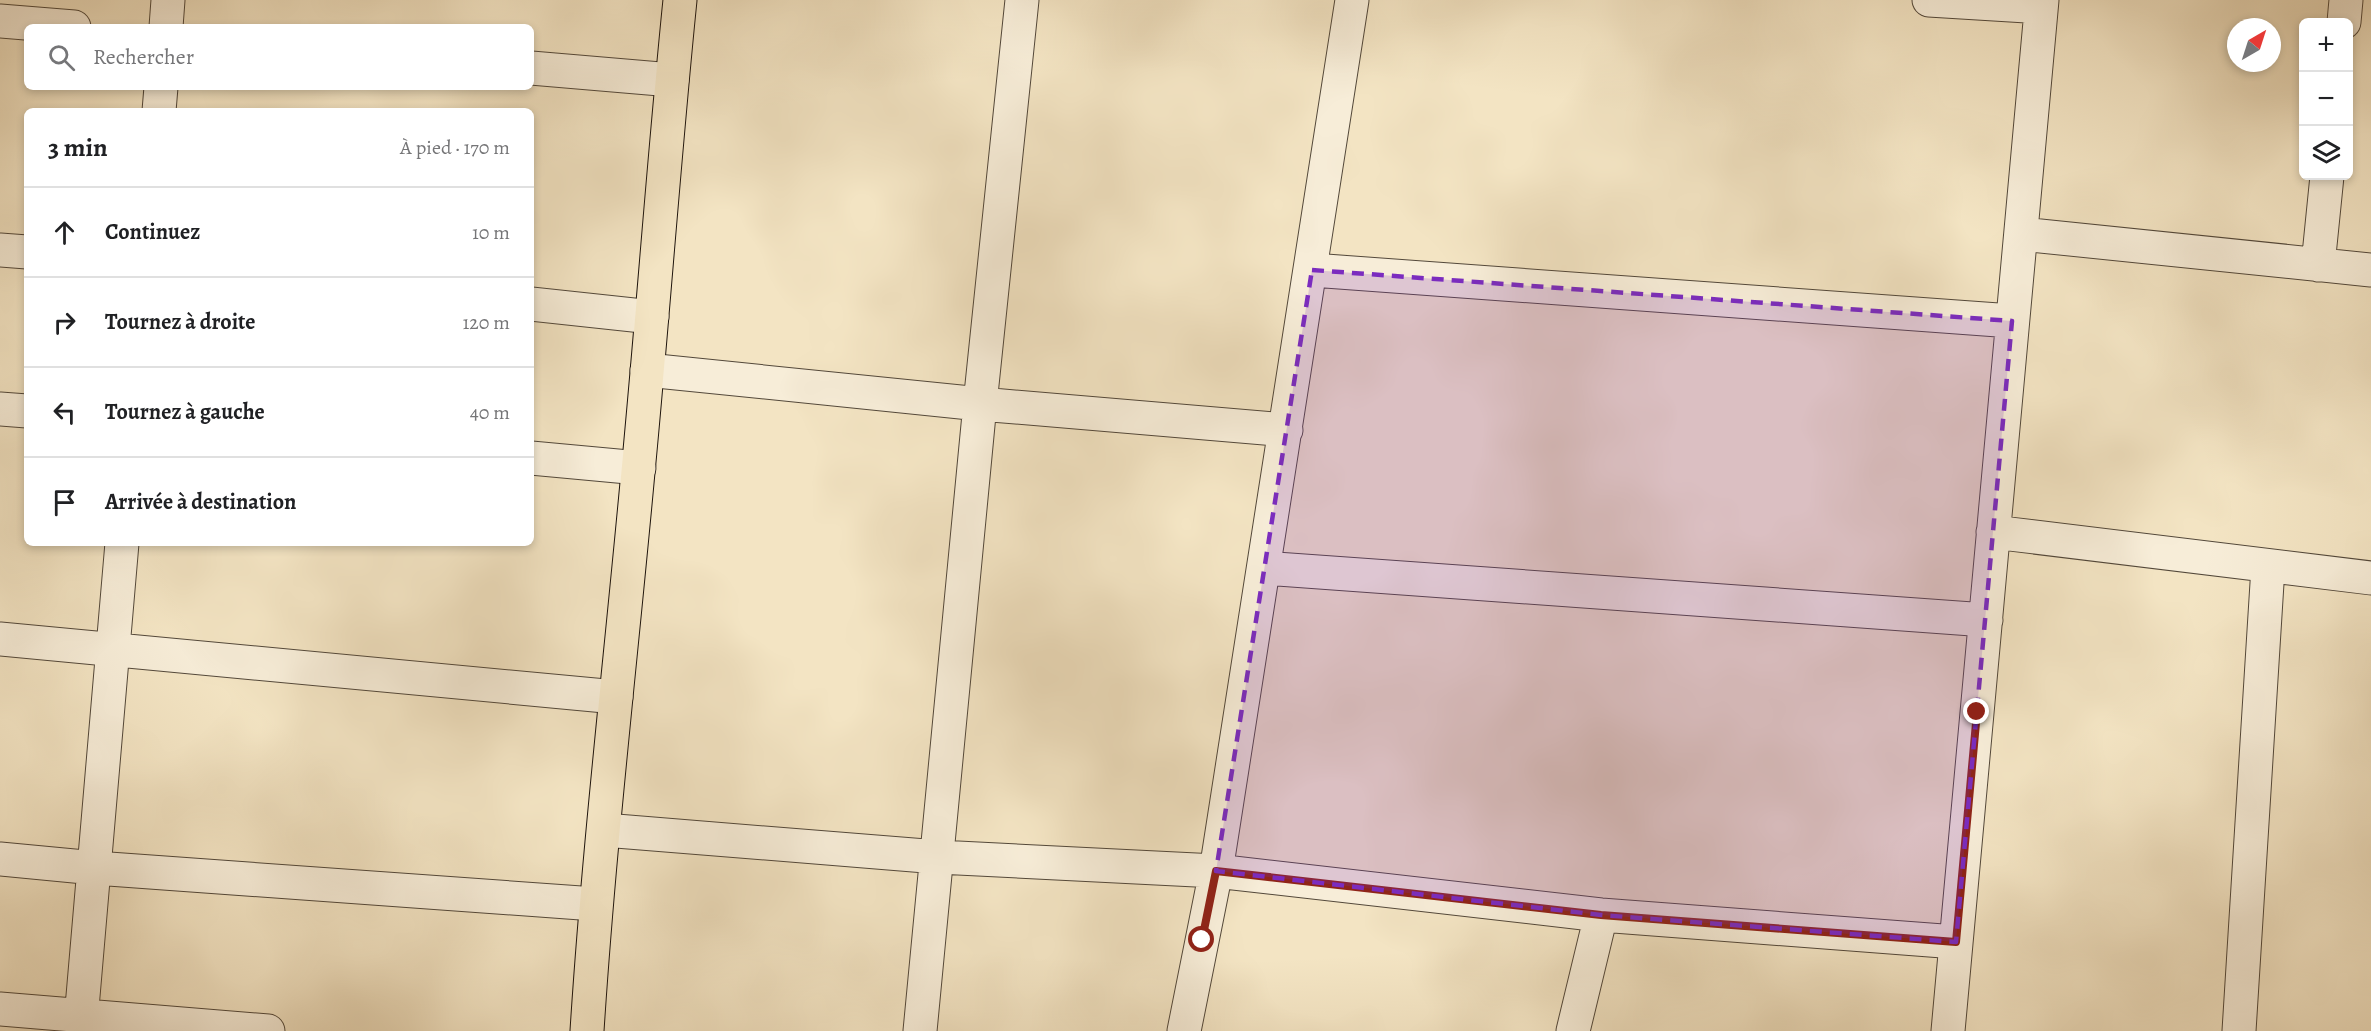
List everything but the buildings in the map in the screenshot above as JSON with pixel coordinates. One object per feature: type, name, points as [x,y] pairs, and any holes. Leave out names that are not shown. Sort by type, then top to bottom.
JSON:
[{"type":"main road","points":[[587,1031],[595,904],[639,468],[680,0]]},
{"type":"street","points":[[166,24],[168,0]]},
{"type":"street","points":[[920,1031],[980,404],[1022,0]]},
{"type":"street","points":[[1184,1031],[1216,871],[1312,270],[1352,0]]},
{"type":"street","points":[[1929,0],[2042,4],[1948,1031]]},
{"type":"street","points":[[2344,18],[2346,0]]},
{"type":"street","points":[[0,21],[37,24]]},
{"type":"street","points":[[534,68],[672,80]]},
{"type":"street","points":[[159,108],[161,90]]},
{"type":"street","points":[[2318,265],[2327,180]]},
{"type":"street","points":[[2021,234],[2371,270]]},
{"type":"street","points":[[0,250],[24,252]]},
{"type":"street","points":[[1312,270],[2012,321]]},
{"type":"street","points":[[534,304],[652,317]]},
{"type":"street","points":[[647,370],[980,404],[1286,430]]},
{"type":"street","points":[[0,409],[24,411]]},
{"type":"street","points":[[534,458],[639,468]]},
{"type":"street","points":[[1993,532],[2371,578]]},
{"type":"street","points":[[80,1023],[122,546]]},
{"type":"street","points":[[2239,1031],[2268,567]]},
{"type":"street","points":[[1264,568],[1986,620]]},
{"type":"street","points":[[0,639],[616,697]]},
{"type":"street","points":[[604,830],[938,857],[1216,871],[1601,915],[1956,942]]},
{"type":"street","points":[[0,859],[95,868],[595,904]]},
{"type":"street","points":[[1573,1031],[1601,915]]},
{"type":"street","points":[[0,1009],[80,1023],[268,1031]]},
{"type":"highlighted area","points":[[1312,270],[2012,321],[1956,942],[1601,915],[1216,871]]},
{"type":"route","points":[[1202,940],[1216,871],[1601,915],[1956,942],[1977,712]]}]
